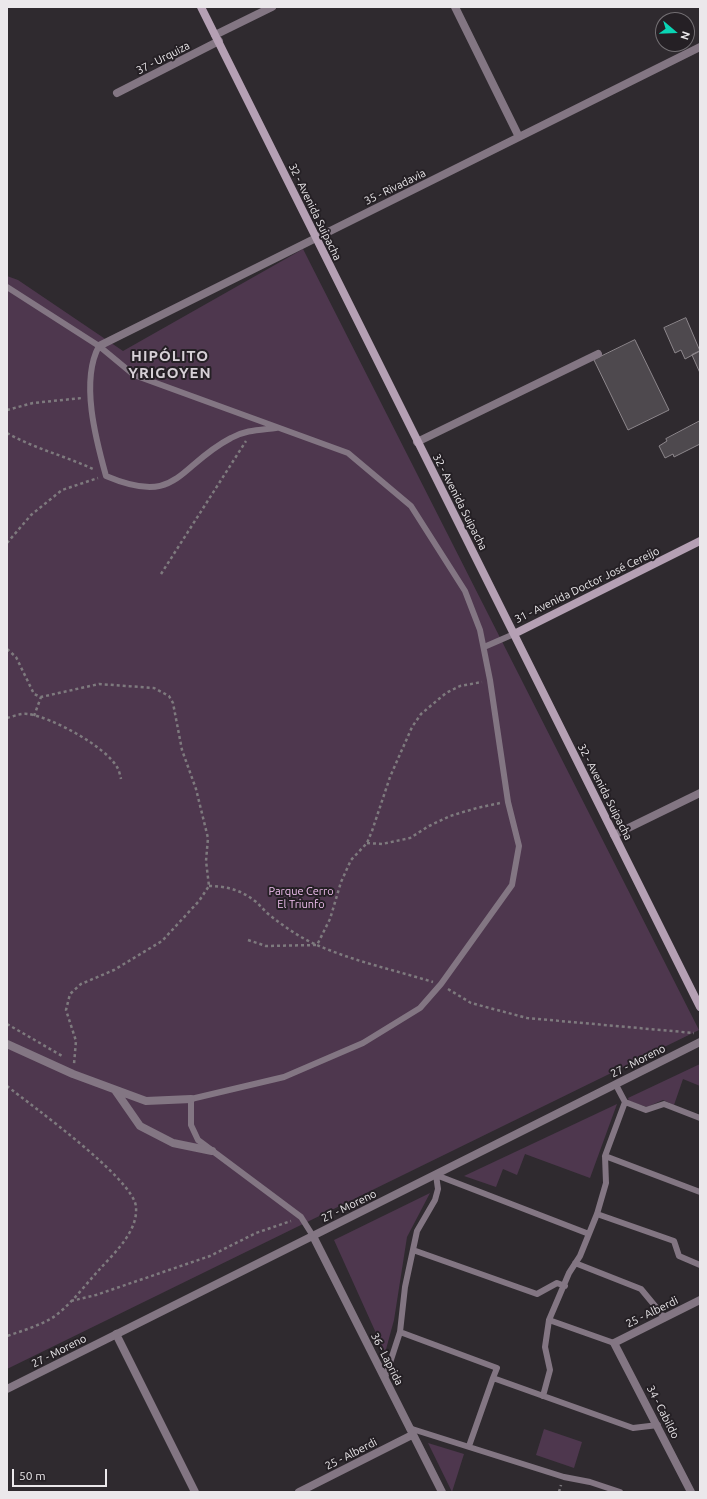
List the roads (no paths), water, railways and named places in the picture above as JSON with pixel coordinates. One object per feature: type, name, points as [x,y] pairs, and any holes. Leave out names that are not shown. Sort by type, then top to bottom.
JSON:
[{"type":"street","name":"32 - Avenida Suipacha","points":[[201,7],[700,1006]]},
{"type":"street","name":"37 - Urquiza","points":[[117,94],[272,7]]},
{"type":"street","points":[[455,7],[520,137]]},
{"type":"street","name":"35 - Rivadavia","points":[[99,346],[700,47]]},
{"type":"street","points":[[417,442],[598,354]]},
{"type":"street","name":"31 - Avenida Doctor José Cereijo","points":[[514,634],[700,541]]},
{"type":"street","points":[[614,835],[700,793]]},
{"type":"street","name":"27 - Moreno","points":[[7,1389],[700,1042]]},
{"type":"street","points":[[7,1044],[73,1074],[146,1101],[191,1099]]},
{"type":"street","points":[[115,1090],[140,1126],[173,1142],[212,1151]]},
{"type":"street","name":"36 - Laprida","points":[[313,1236],[442,1492]]},
{"type":"street","name":"25 - Alberdi","points":[[614,1343],[700,1300]]},
{"type":"street","points":[[116,1334],[195,1492]]},
{"type":"street","name":"34 - Cabildo","points":[[614,1343],[658,1425],[691,1492]]},
{"type":"street","name":"25 - Alberdi","points":[[299,1492],[411,1431]]},
{"type":"lane","points":[[7,287],[99,346],[134,375],[348,453],[411,506],[465,591],[480,630],[490,680],[508,802],[519,846],[512,885],[441,984],[420,1008],[363,1043],[284,1077],[191,1099],[191,1125],[198,1140],[301,1217],[313,1236]]},
{"type":"lane","points":[[99,346],[94,356],[91,398],[95,435],[106,476],[138,487],[155,487],[170,483],[221,444],[243,432],[277,428]]},
{"type":"lane","name":"31 - Avenida Doctor José Cereijo","points":[[484,647],[514,634]]},
{"type":"lane","points":[[616,1085],[625,1102],[646,1110],[664,1104],[700,1118]]},
{"type":"lane","points":[[543,1396],[550,1370],[545,1348],[549,1320],[575,1263],[580,1256],[597,1214],[606,1183],[605,1156],[625,1102]]},
{"type":"lane","points":[[605,1156],[700,1192]]},
{"type":"lane","points":[[385,1378],[400,1332],[405,1287],[417,1231],[435,1200],[438,1189],[436,1175],[589,1234]]},
{"type":"lane","points":[[597,1214],[674,1241],[679,1256],[700,1265]]},
{"type":"lane","points":[[413,1250],[536,1294],[557,1283],[565,1286]]},
{"type":"lane","points":[[575,1263],[641,1289],[665,1318]]},
{"type":"lane","points":[[549,1320],[614,1343]]},
{"type":"lane","points":[[400,1332],[497,1368],[469,1446]]},
{"type":"lane","points":[[493,1378],[633,1428],[658,1425]]},
{"type":"lane","points":[[411,1431],[469,1446],[564,1477],[590,1482],[620,1492]]},
{"type":"district","name":"HIPÓLITO YRIGOYEN","points":[[170,364]]},
{"type":"park label","name":"Parque Cerro El Triunfo","points":[[301,897]]}]
